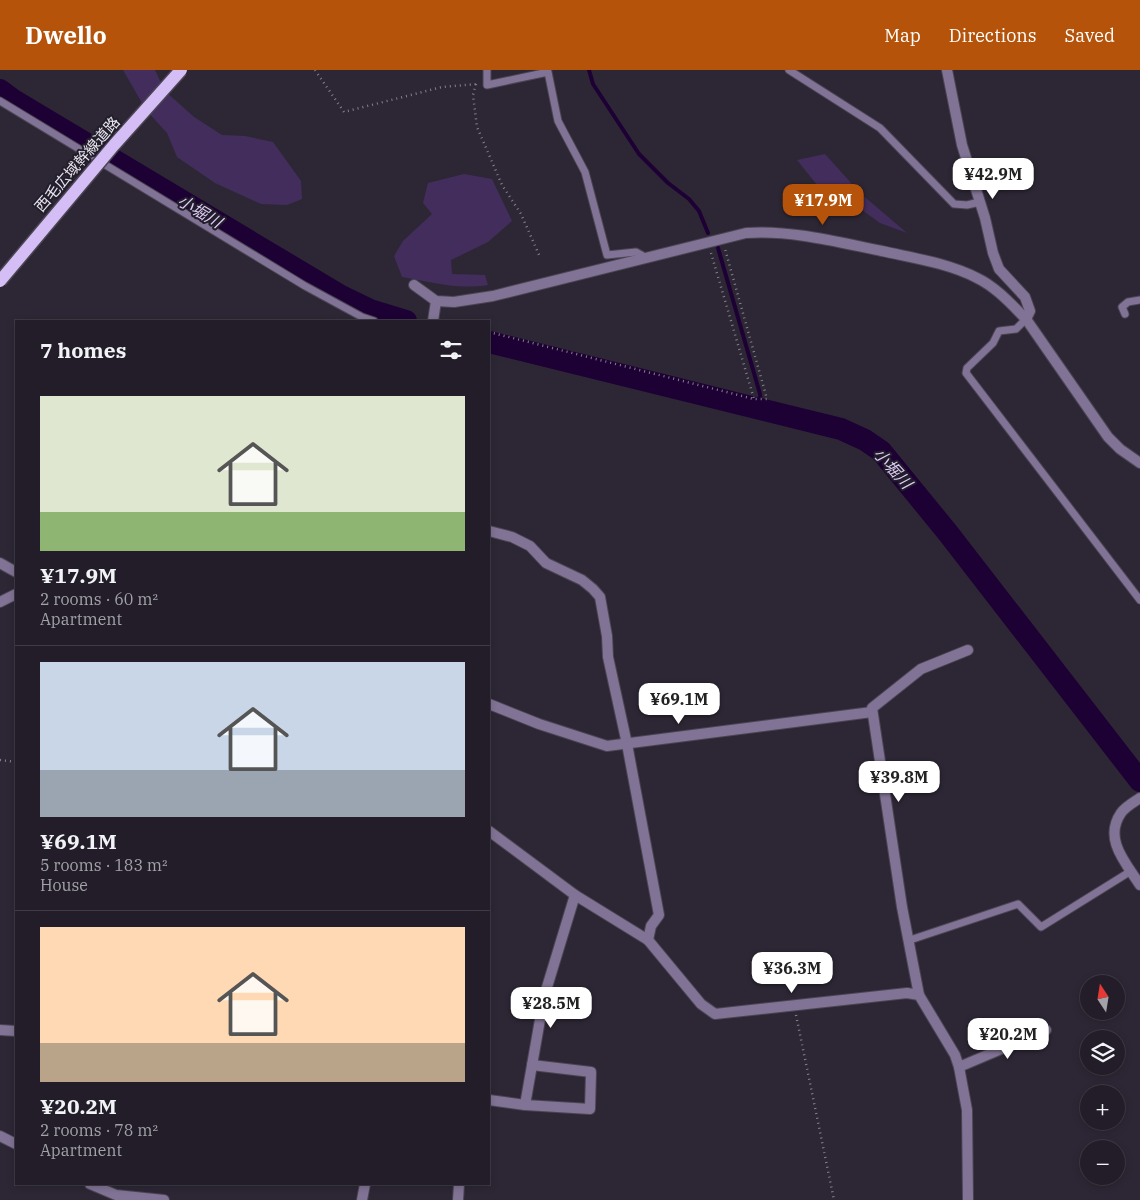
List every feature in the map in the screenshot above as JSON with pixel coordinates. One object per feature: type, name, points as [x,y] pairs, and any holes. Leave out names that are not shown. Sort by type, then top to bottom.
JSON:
[{"type":"main road","name":"西毛広域幹線道路","points":[[0,281],[114,145],[181,70]]},
{"type":"street","points":[[947,70],[962,145],[996,261],[1005,277],[1024,297],[1030,310],[1026,320]]},
{"type":"street","points":[[414,285],[436,301],[454,302],[493,296],[722,238],[769,231],[820,238],[910,257],[978,278],[998,293],[1026,320],[1096,423],[1120,449],[1140,463]]},
{"type":"street","points":[[433,320],[436,301]]},
{"type":"street","points":[[490,531],[530,546],[546,563],[582,580],[600,597],[607,636],[608,657],[627,744],[659,915],[651,926],[648,940]]},
{"type":"street","points":[[0,563],[15,571]]},
{"type":"street","points":[[0,602],[15,594]]},
{"type":"street","points":[[968,650],[921,669],[872,708],[902,907],[910,940],[919,995],[955,1055],[959,1067],[967,1110],[968,1200]]},
{"type":"street","points":[[490,704],[539,724],[607,746],[872,712]]},
{"type":"street","points":[[1140,798],[1122,811],[1116,824],[1116,848],[1140,885]]},
{"type":"street","points":[[490,832],[575,895],[648,940],[701,1004],[715,1014],[907,993],[919,995]]},
{"type":"street","points":[[525,1105],[544,997],[575,895]]},
{"type":"street","points":[[0,1030],[15,1031]]},
{"type":"street","points":[[959,1067],[1046,1030]]},
{"type":"street","points":[[490,1100],[525,1105],[590,1109],[591,1072],[532,1065]]},
{"type":"street","points":[[0,1136],[15,1144]]},
{"type":"street","points":[[362,1200],[365,1185]]},
{"type":"street","points":[[458,1200],[459,1185]]},
{"type":"street","points":[[106,1188],[116,1195],[164,1200]]},
{"type":"lane","points":[[487,70],[487,85],[548,72],[558,120],[585,172],[607,255],[636,252],[645,256]]},
{"type":"lane","points":[[789,70],[880,128],[954,204],[967,205],[980,202]]},
{"type":"lane","points":[[0,101],[305,286],[371,320]]},
{"type":"lane","points":[[1125,314],[1122,307],[1128,302],[1140,300]]},
{"type":"lane","points":[[1026,320],[1016,329],[999,331],[993,343],[967,368],[966,373],[1140,600]]},
{"type":"lane","points":[[910,940],[1018,904],[1041,927],[1131,871]]},
{"type":"path","points":[[315,70],[344,112],[442,87],[487,85]]},
{"type":"path","points":[[476,84],[473,95],[477,127],[502,185],[521,214],[540,257]]},
{"type":"path","points":[[490,332],[754,399],[767,399],[722,238]]},
{"type":"path","points":[[708,242],[754,399]]},
{"type":"path","points":[[0,760],[15,762]]},
{"type":"path","points":[[794,1006],[834,1200]]},
{"type":"shaded area","points":[[123,70],[155,70],[165,91],[194,117],[222,135],[245,136],[273,142],[301,181],[302,199],[287,205],[261,204],[215,183],[177,157],[167,133],[146,110]]},
{"type":"shaded area","points":[[825,154],[860,193],[907,233],[880,223],[851,202],[839,212],[797,160]]},
{"type":"shaded area","points":[[464,174],[492,179],[512,221],[488,242],[451,260],[452,274],[485,275],[488,285],[465,287],[402,277],[394,256],[403,241],[432,214],[423,203],[428,183]]},
{"type":"waterway","points":[[589,70],[593,84],[639,154],[668,183],[689,199],[699,211],[708,233]]},
{"type":"waterway","name":"小堀川","points":[[0,90],[15,101],[341,296],[370,310],[403,320]]},
{"type":"waterway","points":[[718,248],[760,394],[761,409]]},
{"type":"waterway","name":"小堀川","points":[[490,342],[841,429],[865,440],[881,451],[948,533],[1140,781]]}]
